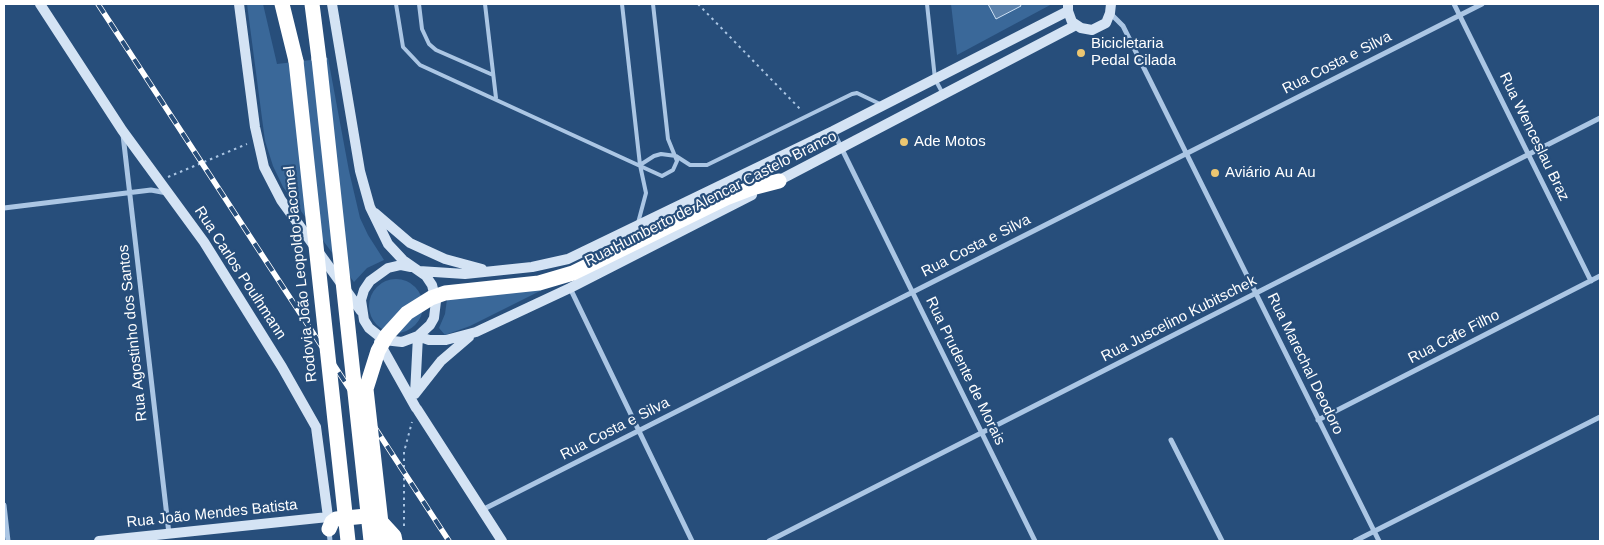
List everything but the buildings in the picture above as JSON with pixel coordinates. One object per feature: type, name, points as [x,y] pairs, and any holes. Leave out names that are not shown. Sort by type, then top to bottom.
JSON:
[{"type":"highway","name":"Rodovia João Leopoldo Jacomel","points":[[282,4],[296,61],[348,541]]},
{"type":"highway","points":[[312,4],[371,541]]},
{"type":"highway","points":[[383,541],[366,389],[378,352],[387,335],[407,313],[430,298],[445,292],[539,283],[573,273],[726,198],[752,188],[779,181]]},
{"type":"highway","points":[[329,529],[332,522],[336,519],[366,516],[383,524],[394,536],[400,536]]},
{"type":"main road","name":"Rua Carlos Poulhmann","points":[[40,4],[122,130],[204,242],[253,319],[316,427],[329,529]]},
{"type":"main road","points":[[239,4],[257,140],[264,168],[275,190],[361,311],[369,328],[384,340],[402,342],[418,336],[430,325],[434,318],[436,301],[432,285],[388,244],[370,206],[360,170],[332,4]]},
{"type":"main road","points":[[1068,8],[1076,26],[1086,29],[1097,28],[1106,23],[1112,7]]},
{"type":"main road","name":"Rua Humberto de Alencar Castelo Branco","points":[[415,269],[465,274],[532,267],[568,259],[833,131],[1068,8]]},
{"type":"main road","name":"Rua Humberto de Alencar Castelo Branco","points":[[418,336],[429,340],[446,340],[476,332],[570,288],[842,149],[1076,26]]},
{"type":"main road","points":[[370,206],[391,228],[410,242],[445,259],[496,271]]},
{"type":"main road","points":[[361,311],[362,295],[370,281],[388,268],[401,265],[415,269]]},
{"type":"main road","points":[[415,394],[441,361],[476,332]]},
{"type":"main road","points":[[376,335],[403,387],[502,541]]},
{"type":"main road","points":[[415,394],[418,336]]},
{"type":"main road","name":"Rua João Mendes Batista","points":[[99,541],[169,534],[329,529]]},
{"type":"street","name":"Rua Wenceslau Braz","points":[[1454,4],[1591,280]]},
{"type":"street","name":"Rua Costa e Silva","points":[[482,510],[1482,4]]},
{"type":"street","name":"Rua Marechal Deodoro","points":[[1112,7],[1187,153],[1378,541]]},
{"type":"street","name":"Rua Juscelino Kubitschek","points":[[769,541],[1600,118]]},
{"type":"street","name":"Rua Agostinho dos Santos","points":[[122,130],[169,534]]},
{"type":"street","name":"Rua Prudente de Morais","points":[[833,131],[1035,541]]},
{"type":"street","points":[[4,208],[151,190],[168,193]]},
{"type":"street","name":"Rua Cafe Filho","points":[[1318,420],[1600,276]]},
{"type":"street","points":[[570,288],[692,541]]},
{"type":"street","points":[[415,394],[417,409]]},
{"type":"street","points":[[1355,541],[1600,417]]},
{"type":"street","points":[[1171,440],[1222,541]]},
{"type":"street","points":[[4,505],[8,541]]},
{"type":"street","points":[[329,529],[369,514],[390,527],[400,541]]},
{"type":"lane","points":[[396,4],[402,44],[412,59],[424,67],[640,164],[655,174],[665,175],[676,167],[676,156],[668,139],[654,4]]},
{"type":"lane","points":[[419,4],[422,29],[429,44],[436,50],[493,76]]},
{"type":"lane","points":[[486,4],[496,98]]},
{"type":"lane","points":[[622,4],[640,164],[646,200],[637,226]]},
{"type":"lane","points":[[927,4],[935,79],[943,96]]},
{"type":"lane","points":[[640,164],[658,155],[676,156],[690,165],[707,165],[852,94],[883,105]]},
{"type":"path","points":[[698,4],[806,115]]},
{"type":"path","points":[[159,181],[257,140]]},
{"type":"path","points":[[400,536],[404,452],[417,409]]},
{"type":"shaded area","points":[[247,4],[263,4],[277,64],[328,58],[349,171],[360,218],[384,260],[367,268],[354,282],[283,187],[273,166],[265,141]]},
{"type":"shaded area","points":[[951,4],[1052,4],[957,55]]},
{"type":"shaded area","points":[[396,279],[406,281],[415,287],[421,296],[423,306],[421,316],[415,325],[406,331],[396,333],[386,331],[377,325],[371,316],[369,306],[371,296],[377,287],[386,281]]},
{"type":"shaded area","points":[[552,285],[470,326],[445,335],[439,328],[445,314],[447,299]]},
{"type":"railway","points":[[98,4],[449,541]]},
{"type":"place","name":"Bicicletaria Pedal Cilada","points":[[1081,53]]},
{"type":"place","name":"Ade Motos","points":[[904,142]]},
{"type":"place","name":"Aviário Au Au","points":[[1215,173]]}]
